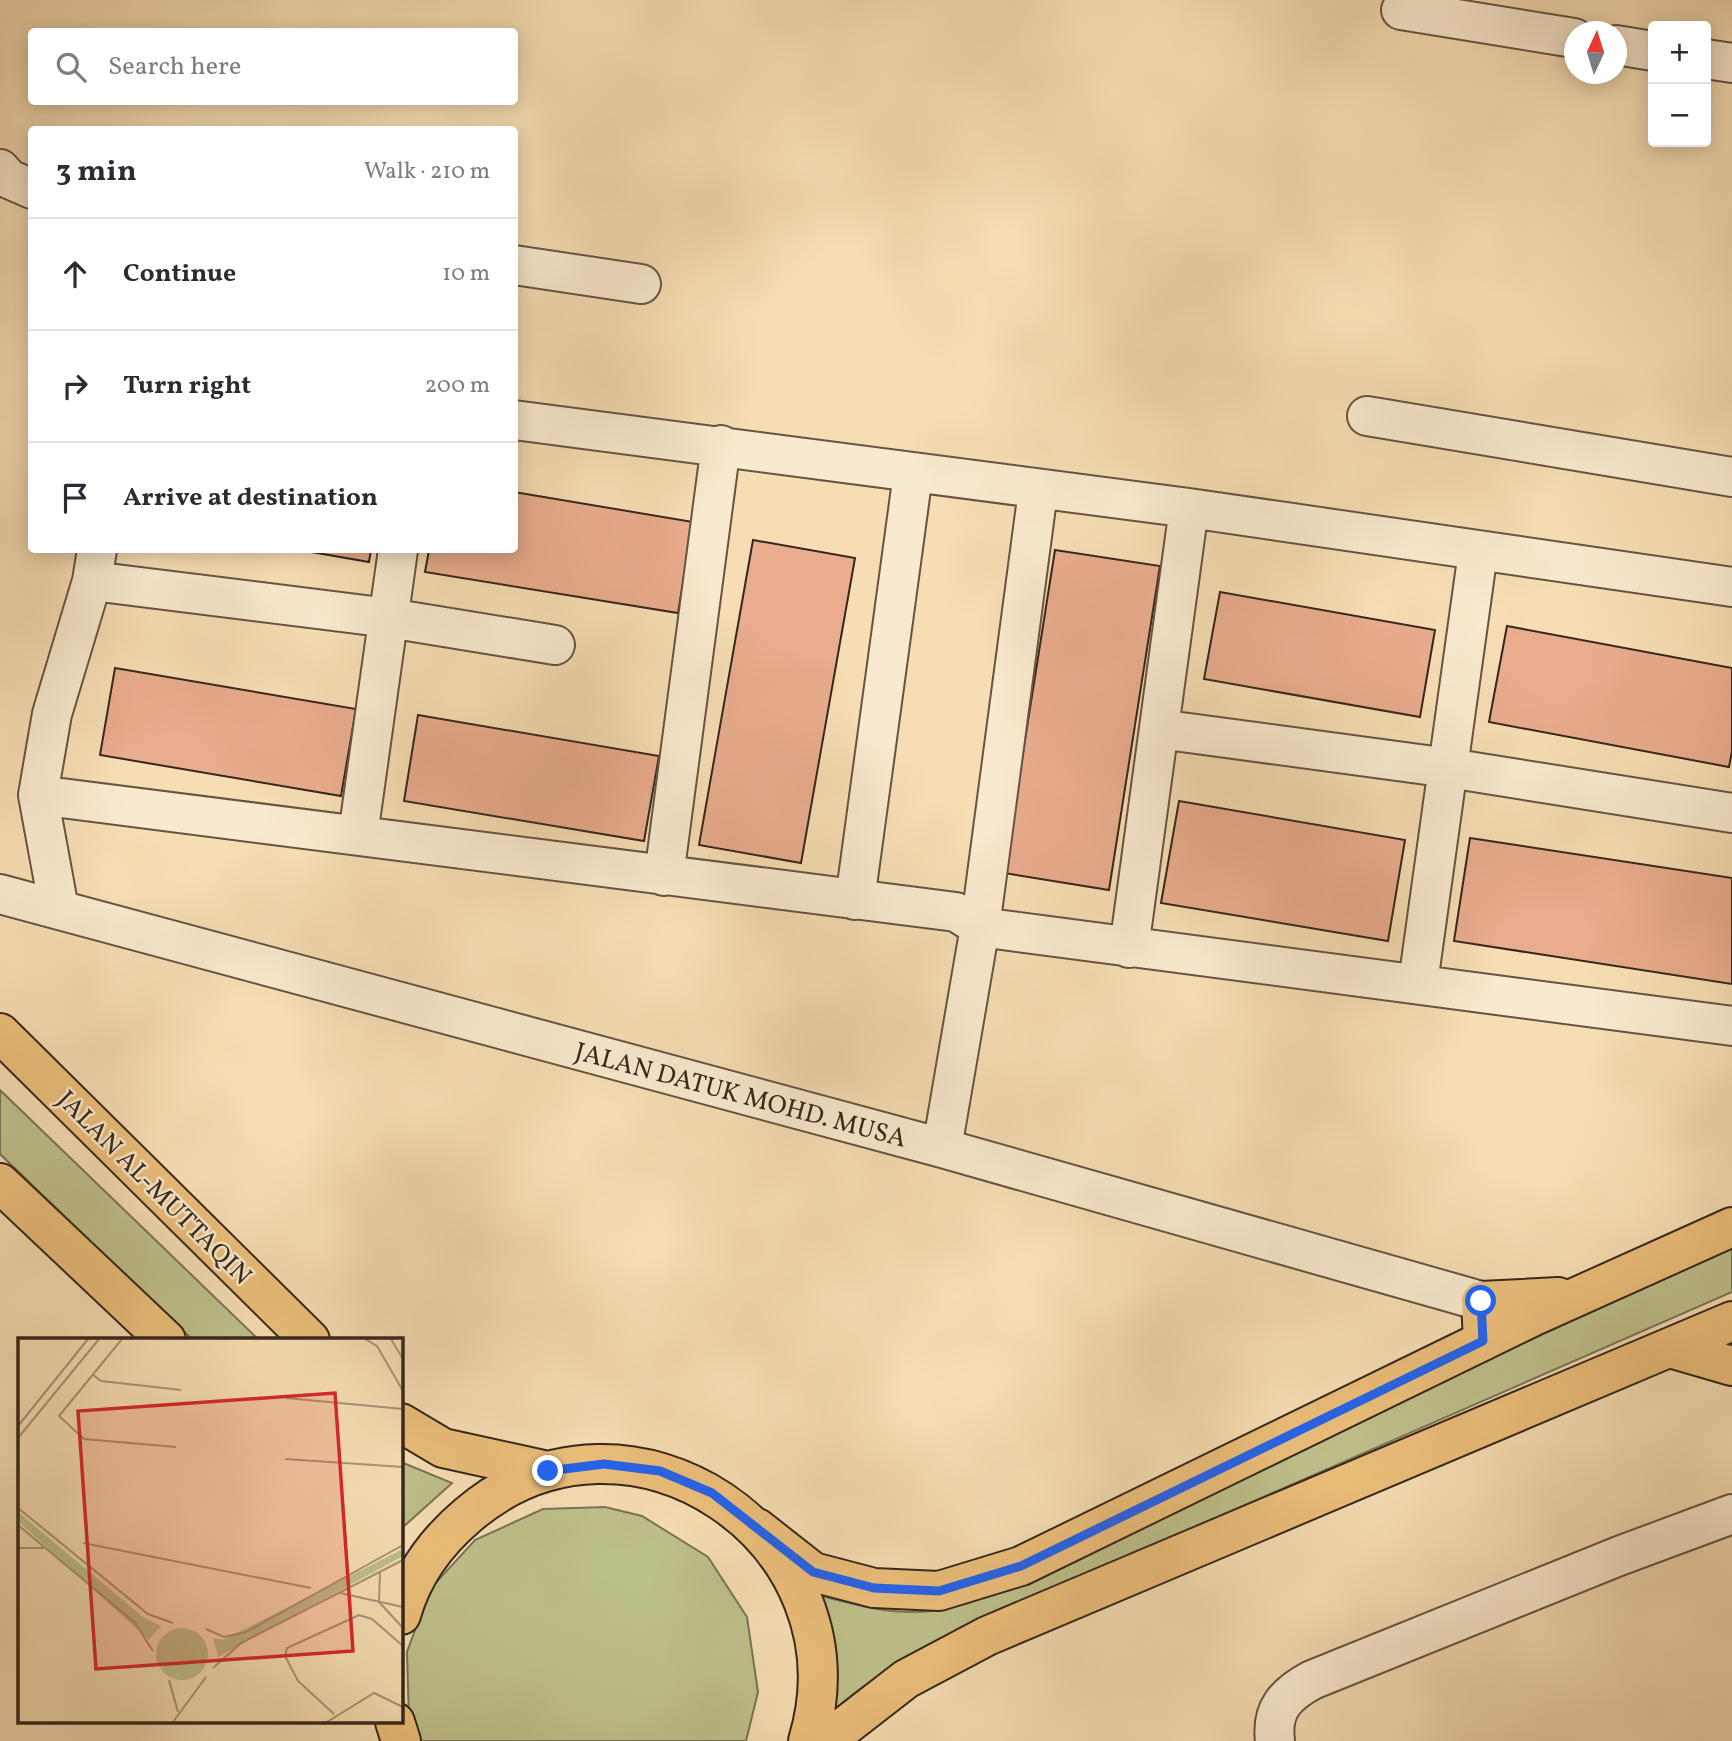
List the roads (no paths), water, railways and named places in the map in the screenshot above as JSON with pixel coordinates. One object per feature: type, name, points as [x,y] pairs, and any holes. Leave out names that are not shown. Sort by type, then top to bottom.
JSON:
[{"type":"main road","name":"JALAN AL-MUTTAQIN","points":[[0,1033],[308,1338]]},
{"type":"main road","points":[[0,1183],[164,1338]]},
{"type":"main road","points":[[402,1611],[407,1590],[442,1537],[490,1496],[548,1471],[604,1464],[660,1471],[712,1493],[813,1572],[874,1588],[939,1591],[1021,1566],[1483,1341],[1732,1227]]},
{"type":"main road","points":[[1483,1341],[1481,1301],[1578,1296]]},
{"type":"main road","points":[[826,1741],[906,1679],[987,1636],[1732,1321]]},
{"type":"main road","points":[[1670,1348],[1732,1366]]},
{"type":"main road","points":[[402,1424],[443,1448],[548,1471]]},
{"type":"main road","points":[[757,1528],[791,1573],[812,1626],[819,1682],[808,1741]]},
{"type":"main road","points":[[396,1724],[401,1741]]},
{"type":"street","points":[[1401,10],[1564,36]]},
{"type":"street","points":[[1627,47],[1648,50]]},
{"type":"street","points":[[1711,60],[1732,63]]},
{"type":"street","points":[[0,169],[9,178],[28,187]]},
{"type":"street","points":[[518,266],[641,284]]},
{"type":"street","points":[[1367,416],[1732,477]]},
{"type":"street","points":[[518,420],[721,445],[913,474],[1189,509],[1732,587]]},
{"type":"street","points":[[664,876],[721,445]]},
{"type":"street","points":[[855,900],[913,474]]},
{"type":"street","points":[[942,1148],[980,927],[1038,491]]},
{"type":"street","points":[[1129,948],[1189,509]]},
{"type":"street","points":[[1418,983],[1478,552]]},
{"type":"street","points":[[358,835],[398,553]]},
{"type":"street","points":[[60,909],[38,795],[52,714],[94,565],[555,645]]},
{"type":"street","points":[[1159,729],[1448,768],[1732,813]]},
{"type":"street","points":[[38,795],[956,912],[980,927],[1732,1026]]},
{"type":"street","name":"JALAN DATUK MOHD. MUSA","points":[[0,894],[942,1148],[1481,1301]]},
{"type":"street","points":[[1275,1741],[1277,1709],[1291,1691],[1312,1680],[1619,1556],[1732,1514]]}]
